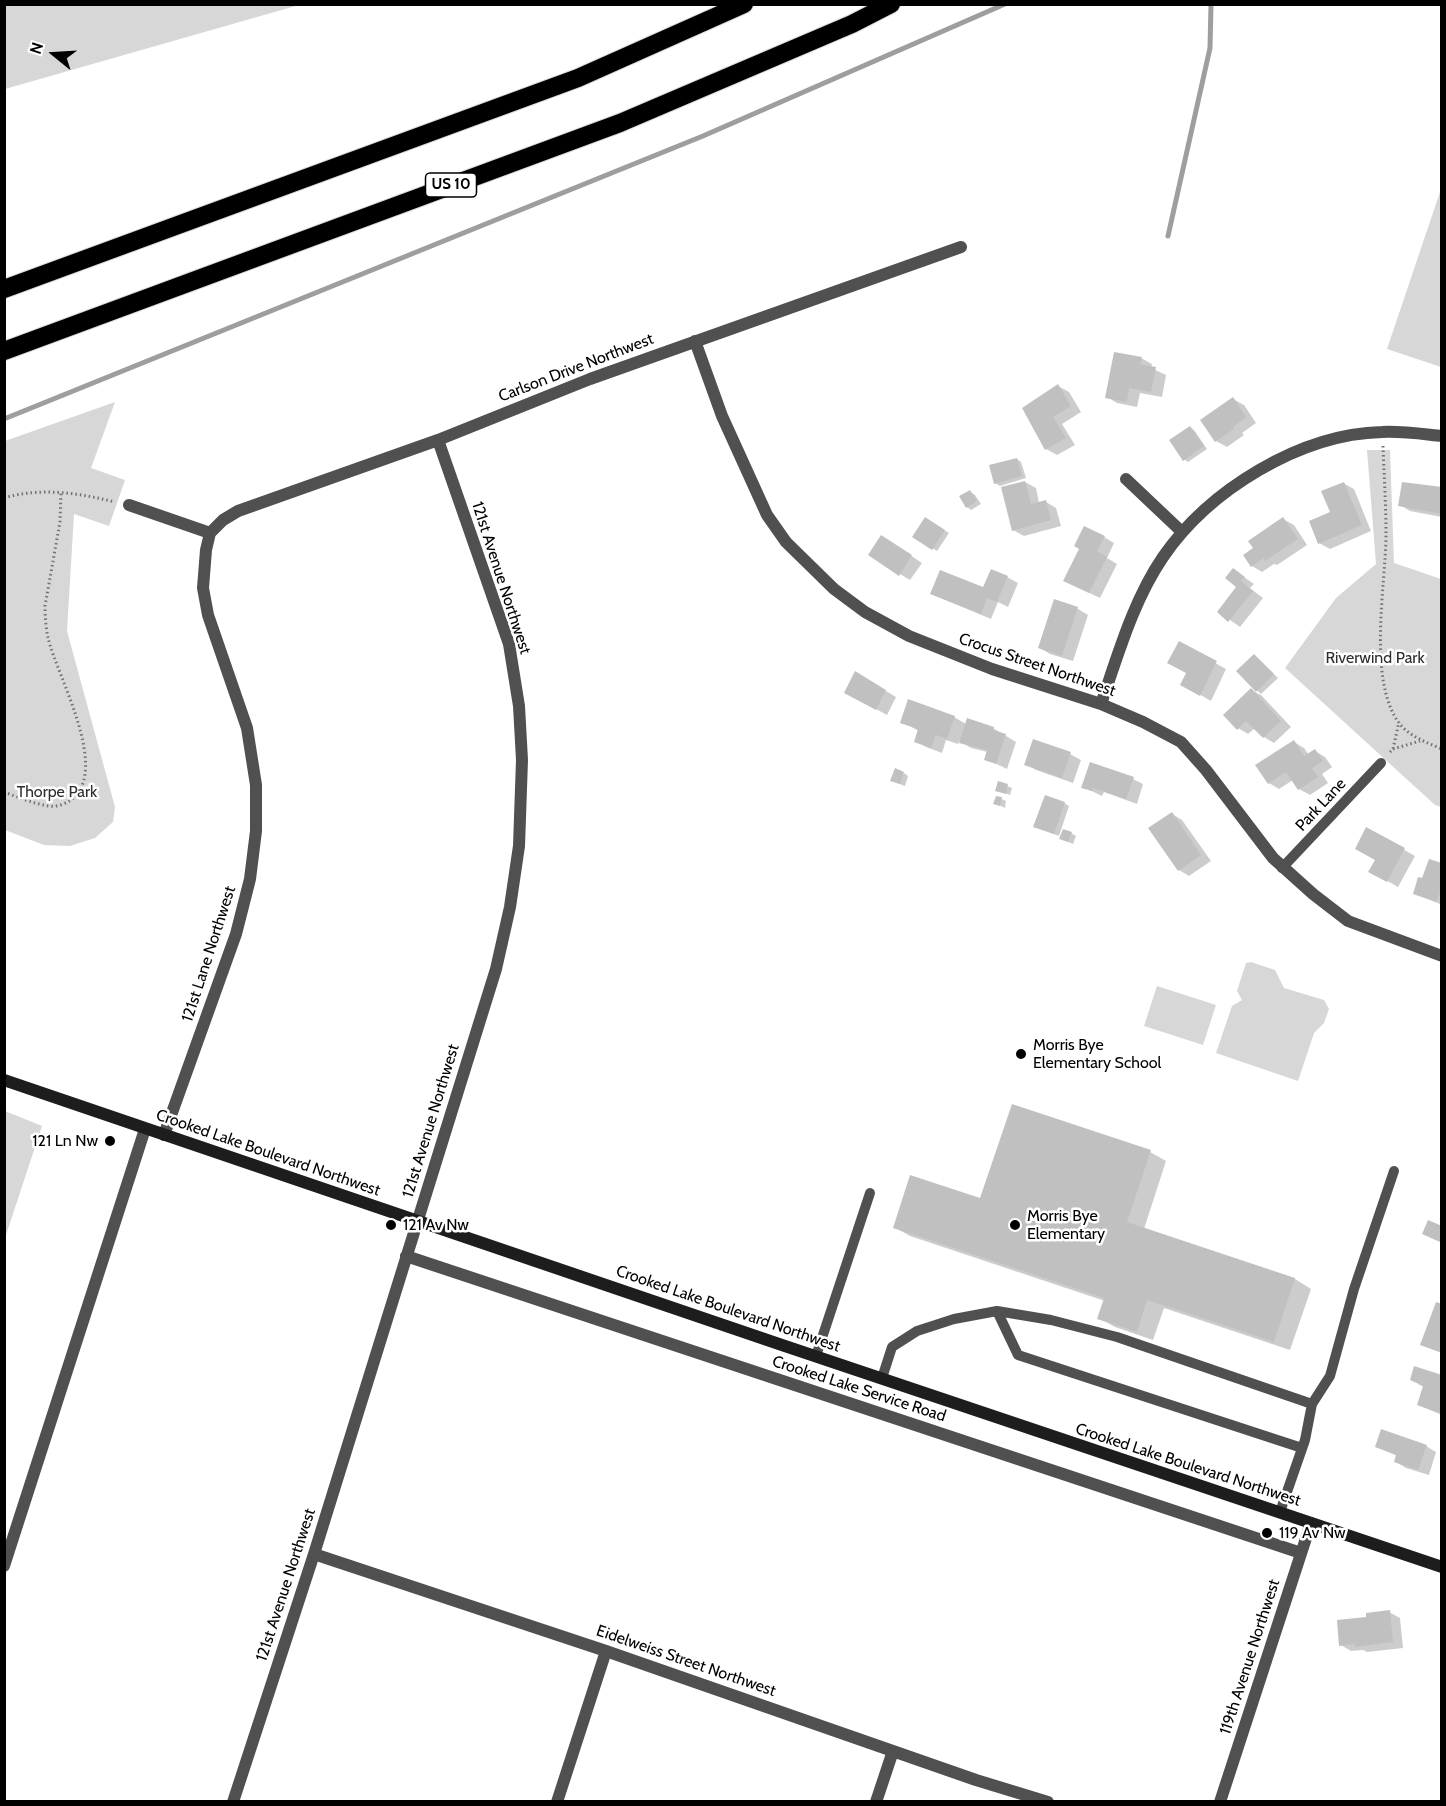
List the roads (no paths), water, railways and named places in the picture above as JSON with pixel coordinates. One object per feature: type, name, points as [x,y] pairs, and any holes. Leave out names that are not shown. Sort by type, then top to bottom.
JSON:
[{"type":"highway","points":[[4,289],[578,78],[744,4]]},
{"type":"highway","name":"US 10","points":[[4,351],[620,123],[852,24],[891,4]]},
{"type":"street","name":"Carlson Drive Northwest","points":[[210,533],[223,520],[238,511],[438,440],[590,379],[961,247]]},
{"type":"street","name":"Crocus Street Northwest","points":[[695,341],[722,416],[767,515],[786,542],[834,589],[866,612],[909,636],[992,669],[1101,704],[1143,722],[1180,742],[1206,770],[1234,810],[1282,868],[1348,921],[1442,956]]},
{"type":"street","points":[[1101,704],[1143,592],[1162,558],[1182,532],[1221,495],[1284,457],[1327,441],[1382,432],[1442,436]]},
{"type":"street","name":"121st Avenue Northwest","points":[[232,1802],[314,1554],[496,969],[510,907],[519,846],[522,760],[519,706],[509,644],[438,440]]},
{"type":"street","points":[[1126,479],[1182,532]]},
{"type":"street","points":[[129,505],[210,533]]},
{"type":"street","name":"121st Lane Northwest","points":[[164,1135],[236,934],[250,879],[256,831],[256,785],[247,728],[208,615],[203,588],[206,550],[210,533]]},
{"type":"street","name":"Crooked Lake Boulevard Northwest","points":[[4,1080],[1441,1567]]},
{"type":"street","points":[[4,1566],[145,1129]]},
{"type":"street","name":"Crooked Lake Service Road","points":[[406,1256],[1301,1553]]},
{"type":"street","name":"119th Avenue Northwest","points":[[1220,1802],[1311,1522]]},
{"type":"street","name":"Eidelweiss Street Northwest","points":[[314,1554],[606,1651],[976,1780],[1048,1802]]},
{"type":"street","points":[[557,1802],[606,1651]]},
{"type":"street","points":[[876,1802],[893,1750]]},
{"type":"lane","name":"Park Lane","points":[[1282,868],[1381,763]]},
{"type":"lane","points":[[1280,1512],[1302,1448],[1312,1404],[1330,1376],[1354,1289],[1394,1171]]},
{"type":"lane","points":[[816,1356],[870,1192]]},
{"type":"lane","points":[[882,1378],[892,1347],[917,1331],[954,1319],[997,1311],[1051,1320],[1118,1337],[1312,1404]]},
{"type":"lane","points":[[997,1311],[1018,1355],[1302,1448]]},
{"type":"waterway","points":[[4,419],[703,136],[1005,4]]},
{"type":"waterway","points":[[1168,236],[1210,48],[1211,4]]},
{"type":"place","name":"Morris Bye Elementary School","points":[[1021,1054]]},
{"type":"place","name":"121 Ln Nw","points":[[110,1141]]},
{"type":"place","name":"121 Av Nw","points":[[391,1225]]},
{"type":"place","name":"Morris Bye Elementary","points":[[1015,1225]]},
{"type":"place","name":"119 Av Nw","points":[[1267,1533]]},
{"type":"park label","name":"Riverwind Park","points":[[1375,658]]},
{"type":"park label","name":"Thorpe Park","points":[[57,792]]}]
